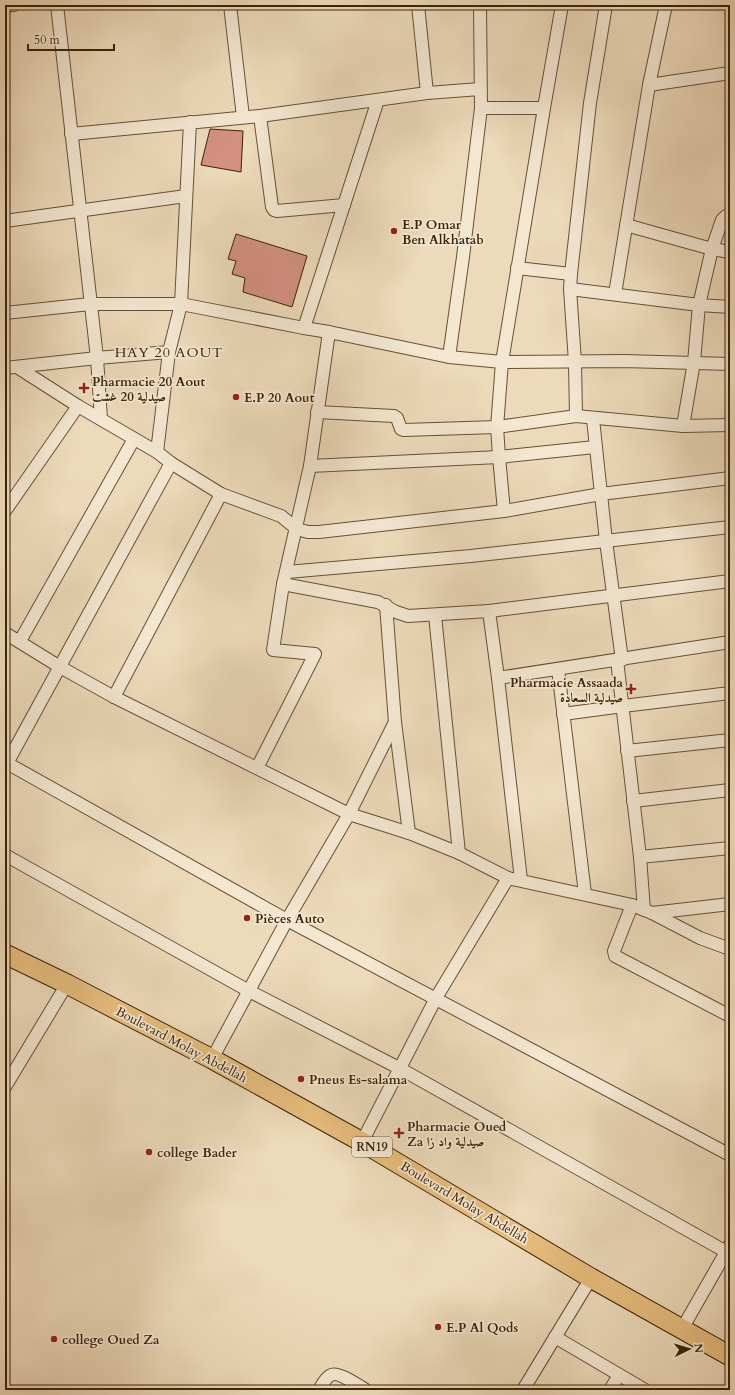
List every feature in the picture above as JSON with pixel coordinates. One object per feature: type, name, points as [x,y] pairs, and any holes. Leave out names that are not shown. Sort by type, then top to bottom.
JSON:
[{"type":"main road","name":"Boulevard Molay Abdellah","points":[[5,954],[67,984],[212,1059],[362,1142],[591,1278],[682,1329],[728,1351]]},
{"type":"street","points":[[5,6],[14,5]]},
{"type":"street","points":[[57,5],[79,210],[97,358],[101,419]]},
{"type":"street","points":[[230,5],[243,117]]},
{"type":"street","points":[[418,5],[427,93]]},
{"type":"street","points":[[449,357],[464,249],[480,108],[480,5]]},
{"type":"street","points":[[504,511],[497,427],[502,362],[562,5]]},
{"type":"street","points":[[576,416],[575,362],[570,274],[590,103],[606,5]]},
{"type":"street","points":[[615,294],[649,85],[666,5]]},
{"type":"street","points":[[649,85],[730,73]]},
{"type":"street","points":[[71,134],[260,116],[427,93],[480,89]]},
{"type":"street","points":[[304,328],[378,100]]},
{"type":"street","points":[[480,108],[544,108]]},
{"type":"street","points":[[260,116],[272,207],[274,210],[277,211],[344,205]]},
{"type":"street","points":[[157,452],[169,352],[181,304],[190,122]]},
{"type":"street","points":[[5,221],[186,196]]},
{"type":"street","points":[[683,426],[694,362],[699,305],[712,249],[722,220],[726,216],[730,215]]},
{"type":"street","points":[[626,225],[712,249],[730,252]]},
{"type":"street","points":[[517,268],[570,274]]},
{"type":"street","points":[[570,289],[699,305],[730,307]]},
{"type":"street","points":[[5,313],[90,304],[181,304],[330,332],[449,357],[502,362],[624,361],[730,364]]},
{"type":"street","points":[[257,768],[315,654],[273,650],[283,584],[297,529],[310,466],[330,332]]},
{"type":"street","points":[[11,368],[97,358],[169,352]]},
{"type":"street","points":[[11,368],[157,452],[171,463],[221,494],[281,516],[297,529],[308,532],[504,511],[601,494],[730,478]]},
{"type":"street","points":[[5,511],[78,406]]},
{"type":"street","points":[[318,412],[396,416],[401,429],[404,430],[497,427],[576,416],[683,426],[730,425]]},
{"type":"street","points":[[593,418],[613,596],[627,751],[648,911]]},
{"type":"street","points":[[20,641],[134,439]]},
{"type":"street","points":[[310,466],[499,457],[596,447]]},
{"type":"street","points":[[171,463],[6,764],[287,920],[730,1155]]},
{"type":"street","points":[[114,697],[221,494]]},
{"type":"street","points":[[287,572],[471,556],[730,527]]},
{"type":"street","points":[[283,584],[370,600],[386,605],[396,612],[408,616],[489,611],[730,581]]},
{"type":"street","points":[[386,605],[395,722],[409,833]]},
{"type":"street","points":[[489,611],[521,880]]},
{"type":"street","points":[[435,615],[459,853]]},
{"type":"street","points":[[5,633],[60,667],[114,697],[349,814],[409,833],[459,853],[508,878],[632,905],[648,911],[700,938],[730,949]]},
{"type":"street","points":[[498,678],[730,642]]},
{"type":"street","points":[[558,669],[585,894]]},
{"type":"street","points":[[563,714],[730,693]]},
{"type":"street","points":[[212,1059],[287,920],[349,814],[395,722]]},
{"type":"street","points":[[627,751],[730,740]]},
{"type":"street","points":[[633,801],[730,790]]},
{"type":"street","points":[[640,857],[730,848]]},
{"type":"street","points":[[5,855],[249,990],[399,1068],[729,1250],[682,1329]]},
{"type":"street","points":[[362,1142],[436,998],[508,878]]},
{"type":"street","points":[[648,911],[730,904]]},
{"type":"street","points":[[632,905],[614,951],[616,956],[730,1016]]},
{"type":"street","points":[[5,1087],[67,984]]},
{"type":"street","points":[[523,1390],[591,1278]]},
{"type":"street","points":[[555,1337],[645,1390]]},
{"type":"street","points":[[319,1390],[332,1374],[338,1374],[366,1390]]},
{"type":"street","points":[[610,1390],[619,1375]]},
{"type":"building","points":[[210,129],[243,131],[241,172],[201,165]]},
{"type":"building","points":[[236,234],[307,256],[292,307],[243,292],[245,278],[232,274],[236,261],[228,259]]},
{"type":"place","name":"E.P Omar Ben Alkhatab","points":[[394,231]]},
{"type":"place","name":"Pharmacie 20 Aout صيدلية 20 غشت","points":[[84,388]]},
{"type":"place","name":"E.P 20 Aout","points":[[236,397]]},
{"type":"place","name":"Pharmacie Assaada صيدلية السعادة","points":[[631,689]]},
{"type":"place","name":"Pièces Auto","points":[[247,918]]},
{"type":"place","name":"Pneus Es-salama","points":[[301,1079]]},
{"type":"place","name":"Pharmacie Oued Za صيدلية واد زا","points":[[399,1133]]},
{"type":"place","name":"college Bader","points":[[149,1152]]},
{"type":"place","name":"E.P Al Qods","points":[[438,1327]]},
{"type":"place","name":"college Oued Za","points":[[54,1339]]},
{"type":"district","name":"HAY 20 AOUT","points":[[169,352]]}]
